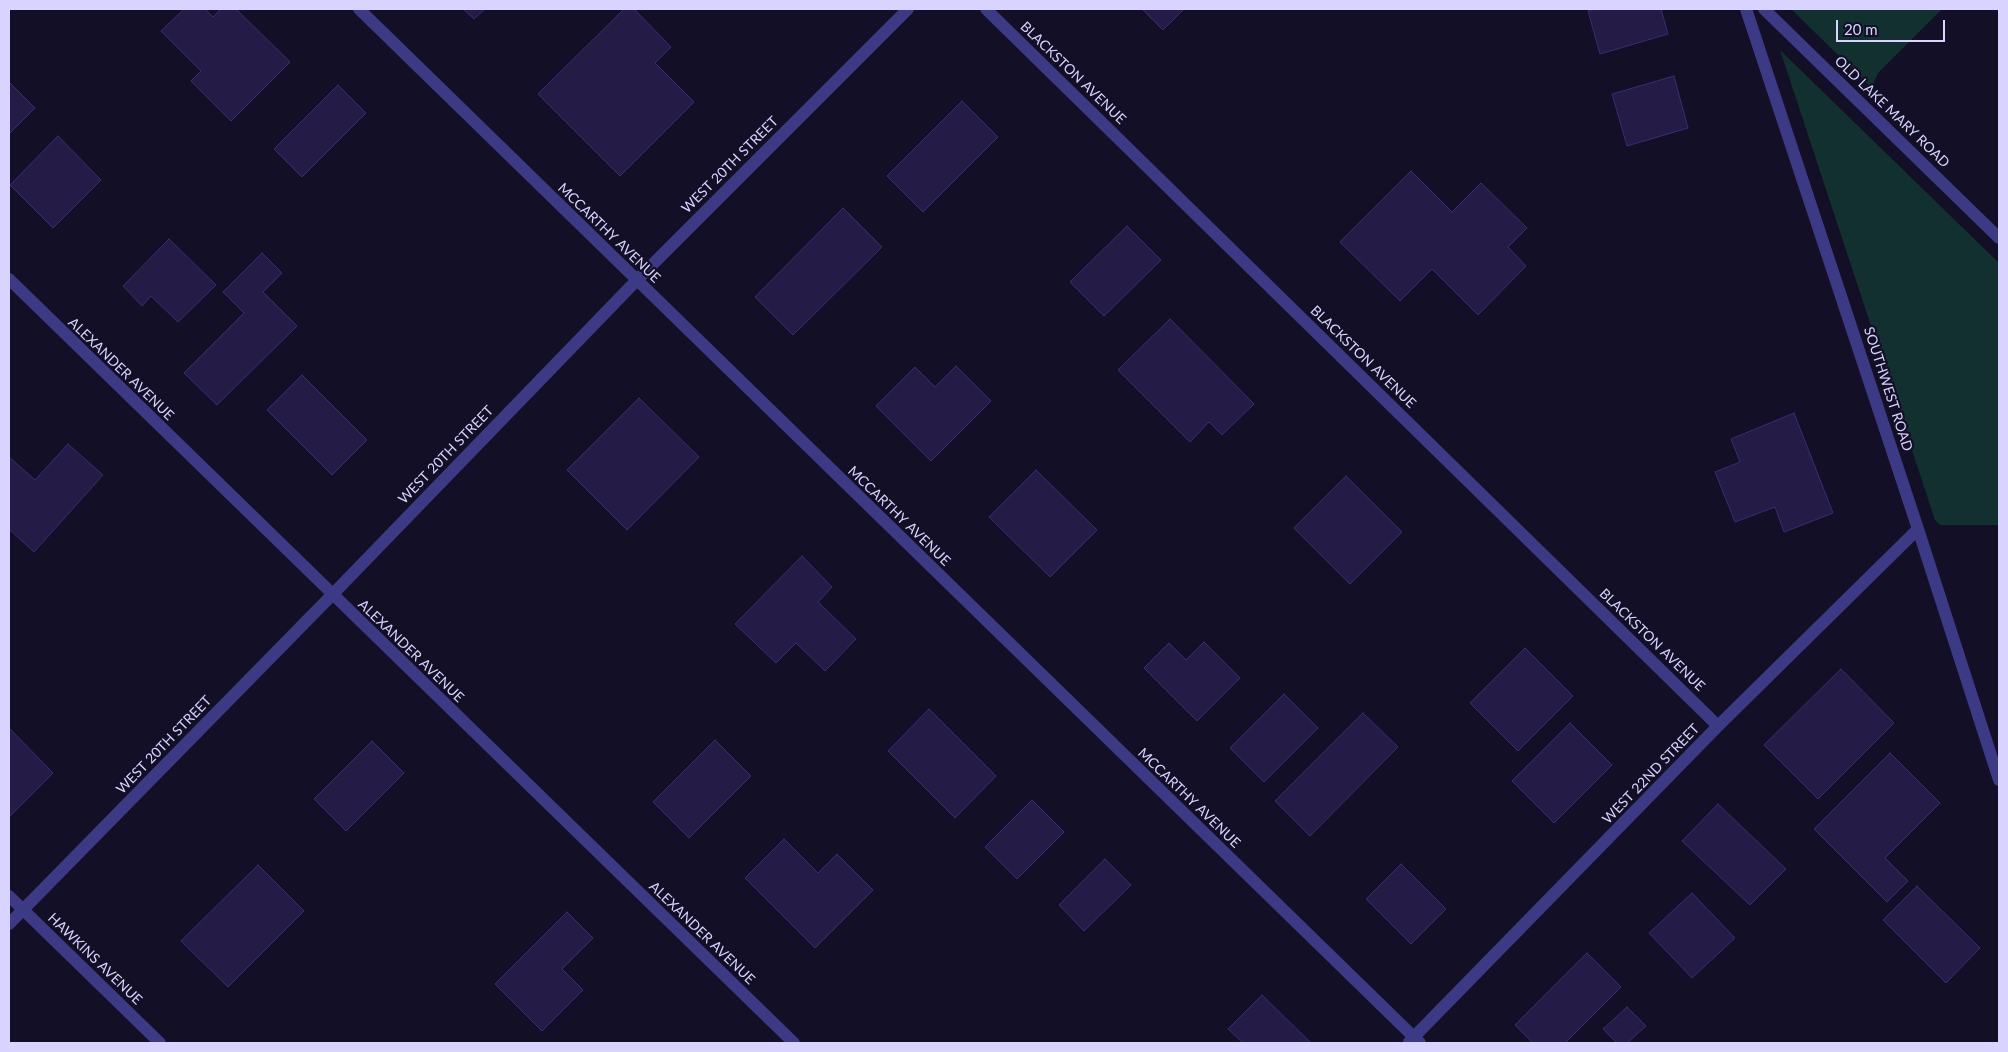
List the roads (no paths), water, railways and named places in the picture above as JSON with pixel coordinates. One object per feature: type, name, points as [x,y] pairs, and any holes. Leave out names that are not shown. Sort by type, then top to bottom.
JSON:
[{"type":"street","name":"MCCARTHY AVENUE","points":[[359,9],[1414,1041]]},
{"type":"street","name":"WEST 20TH STREET","points":[[9,924],[332,595],[636,281],[908,9]]},
{"type":"street","name":"BLACKSTON AVENUE","points":[[986,9],[1718,726]]},
{"type":"street","name":"SOUTHWEST ROAD","points":[[1746,9],[1999,780]]},
{"type":"street","name":"OLD LAKE MARY ROAD","points":[[1764,9],[1999,238]]},
{"type":"street","name":"ALEXANDER AVENUE","points":[[9,280],[794,1043]]},
{"type":"street","name":"WEST 22ND STREET","points":[[1414,1041],[1718,726],[1918,530]]},
{"type":"street","name":"HAWKINS AVENUE","points":[[9,896],[160,1043]]}]
